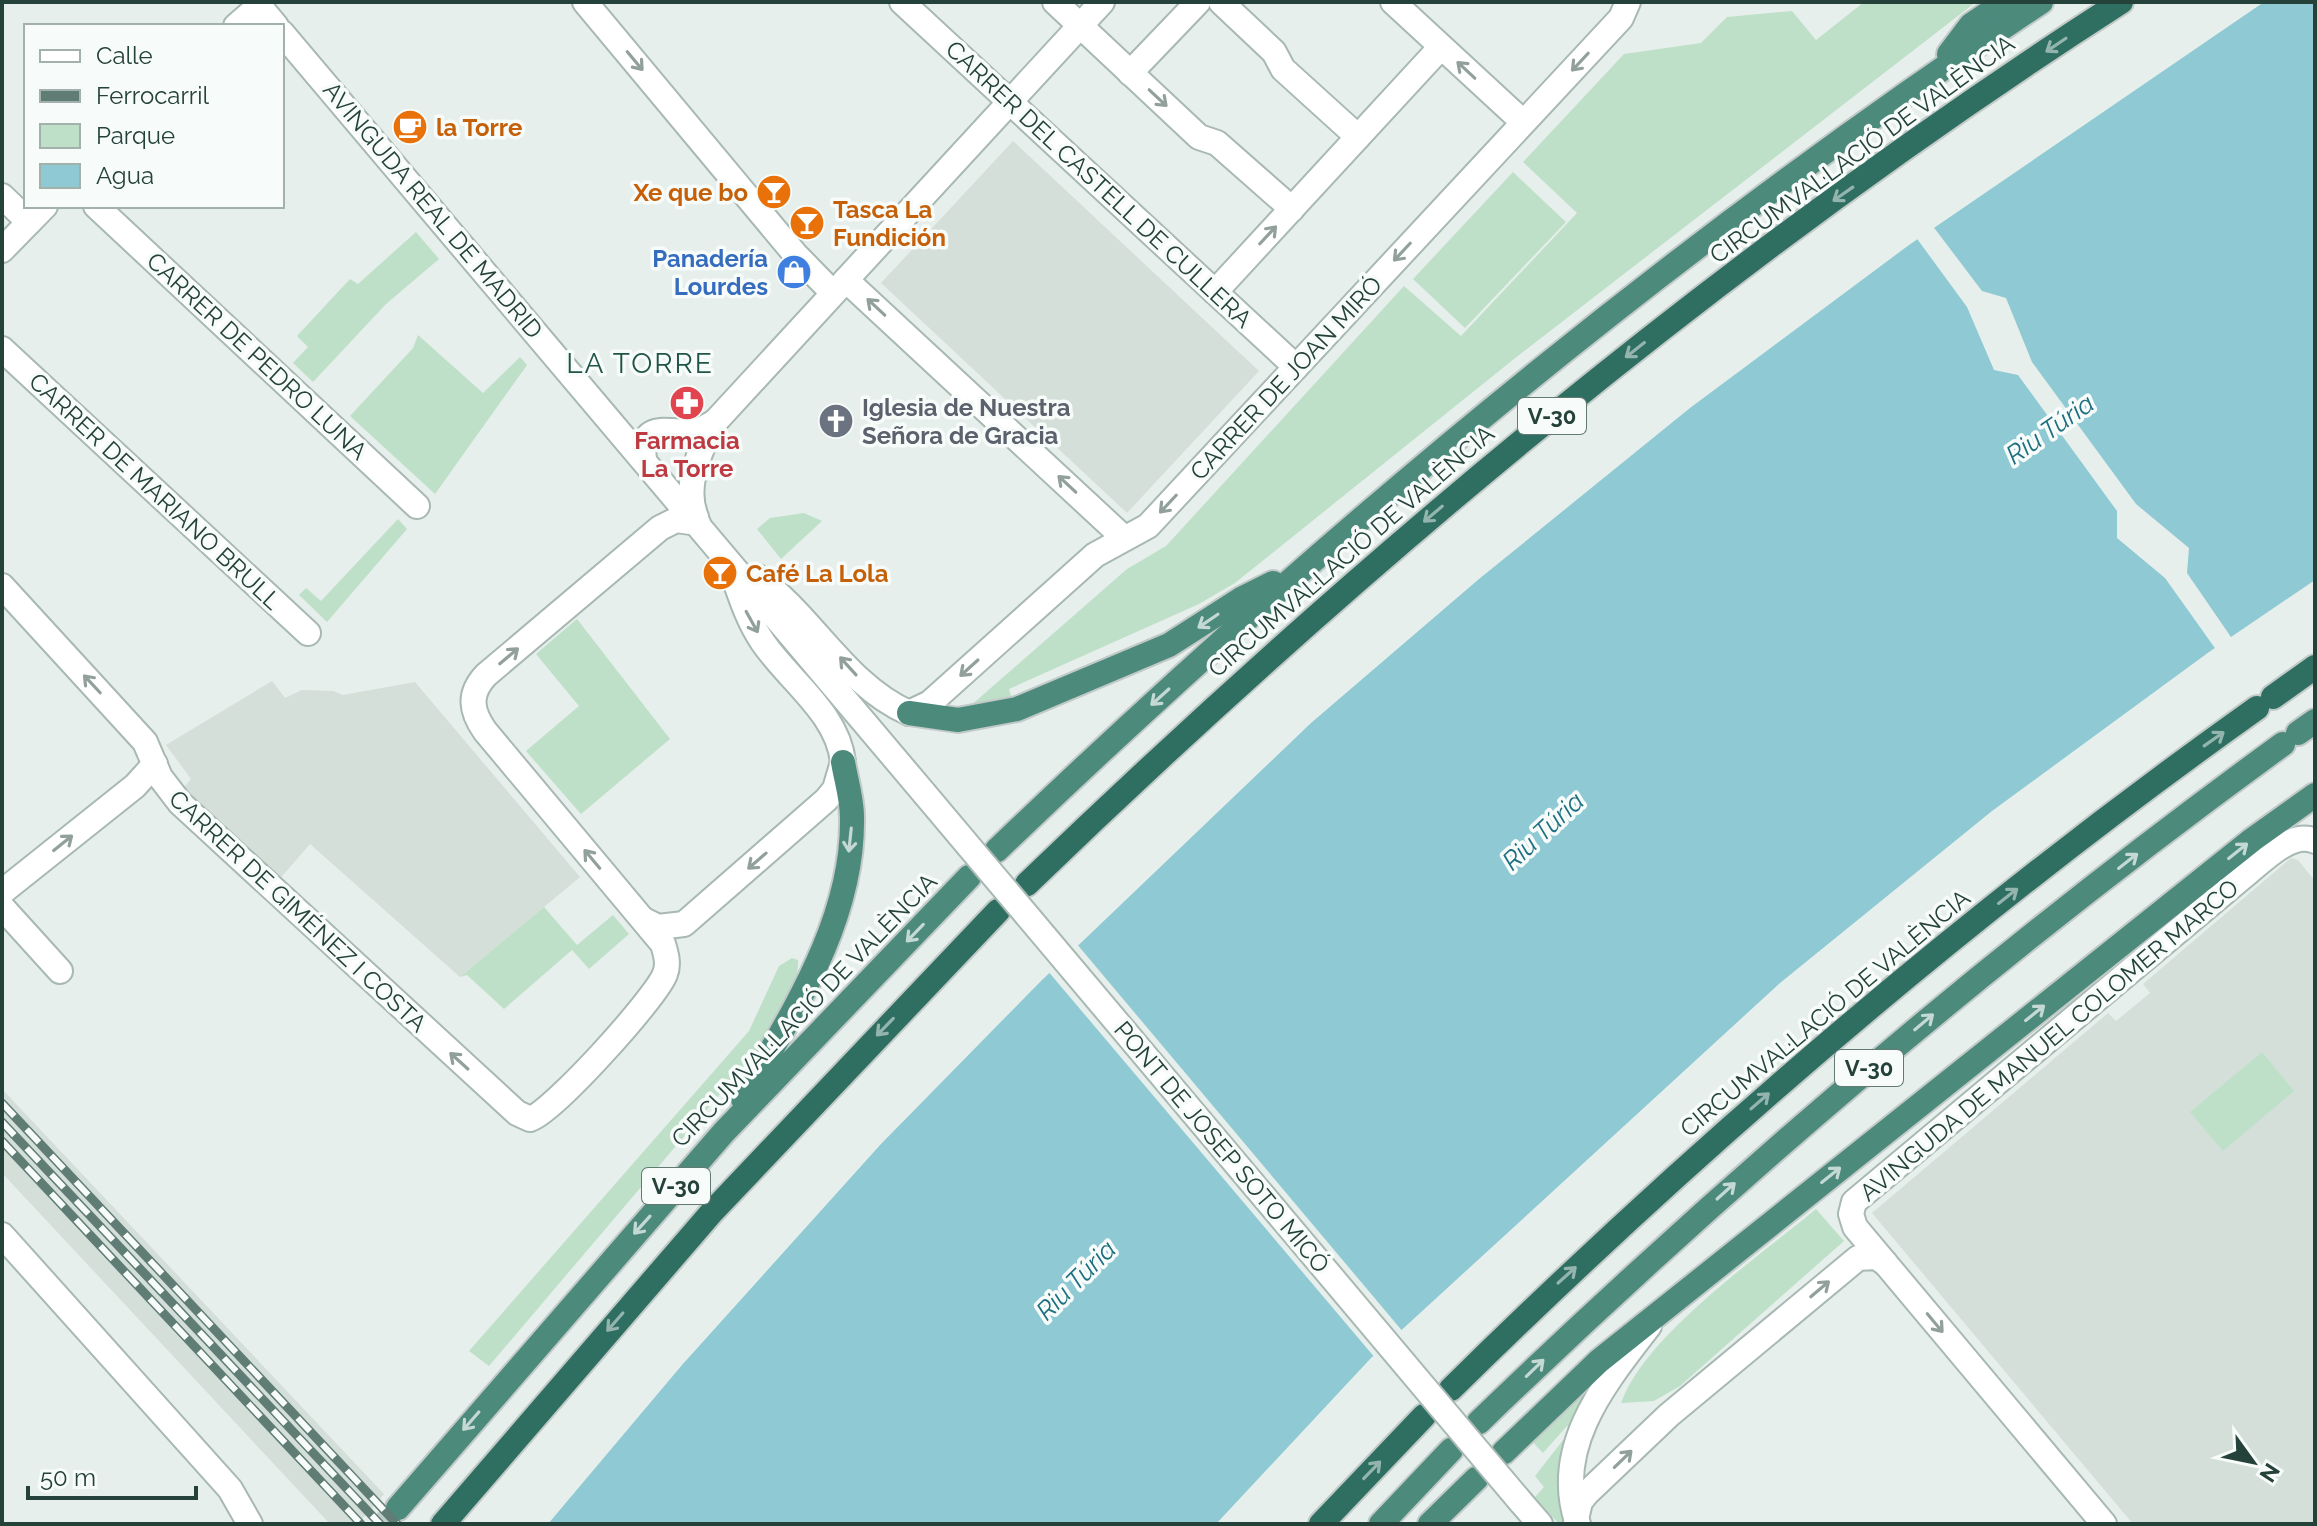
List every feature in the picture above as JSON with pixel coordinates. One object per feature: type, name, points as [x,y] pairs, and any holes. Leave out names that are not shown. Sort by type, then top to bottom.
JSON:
[{"type":"highway","points":[[1935,73],[1971,25],[2005,2]]},
{"type":"highway","name":"CIRCUMVAL·LACIÓ DE VALÈNCIA","points":[[997,850],[1301,569],[1511,392],[1794,174],[2041,2]]},
{"type":"highway","name":"CIRCUMVAL·LACIÓ DE VALÈNCIA","points":[[1027,884],[1258,667],[1527,436],[1809,218],[2121,2]]},
{"type":"highway","points":[[909,713],[958,720],[1017,709],[1169,645],[1241,599],[1301,569]]},
{"type":"highway","name":"CIRCUMVAL·LACIÓ DE VALÈNCIA","points":[[1451,1389],[1556,1286],[1778,1086],[1946,944],[2315,667]]},
{"type":"highway","name":"V-30","points":[[1479,1422],[1784,1139],[1976,978],[2299,733]]},
{"type":"highway","points":[[724,1132],[804,994],[841,893],[852,820],[843,762]]},
{"type":"highway","points":[[1504,1452],[1599,1361],[2252,840],[2315,795]]},
{"type":"highway","name":"CIRCUMVAL·LACIÓ DE VALÈNCIA","points":[[398,1508],[724,1132],[969,877]]},
{"type":"highway","name":"V-30","points":[[443,1524],[712,1212],[998,911]]},
{"type":"highway","points":[[1321,1524],[1424,1416]]},
{"type":"highway","points":[[1381,1524],[1451,1450]]},
{"type":"highway","points":[[1430,1524],[1476,1479]]},
{"type":"street","points":[[585,2],[795,254],[840,286],[1124,538]]},
{"type":"street","name":"CARRER DEL CASTELL DE CULLERA","points":[[902,2],[1296,367]]},
{"type":"street","points":[[1055,2],[1199,137],[1217,143],[1292,209]]},
{"type":"street","points":[[722,551],[739,598],[761,640],[836,735],[843,762],[840,780],[826,800],[684,924],[658,927],[642,919],[485,731],[472,709],[473,695],[486,675],[660,528],[681,503],[715,422],[1102,2]]},
{"type":"street","points":[[1130,73],[1198,2]]},
{"type":"street","points":[[1221,2],[1274,52],[1283,69],[1358,137]]},
{"type":"street","points":[[1393,2],[1523,122]]},
{"type":"street","name":"CARRER DE JOAN MIRÓ","points":[[909,713],[930,703],[1095,555],[1148,526],[1621,18],[1628,2]]},
{"type":"street","points":[[238,24],[258,4],[274,24]]},
{"type":"street","name":"AVINGUDA REAL DE MADRID","points":[[284,35],[924,793]]},
{"type":"street","points":[[1215,292],[1441,47]]},
{"type":"street","points":[[2,196],[24,207]]},
{"type":"street","name":"CARRER DE PEDRO LUNA","points":[[98,208],[417,506]]},
{"type":"street","points":[[2,250],[37,214]]},
{"type":"street","name":"CARRER DE MARIANO BRULL","points":[[2,349],[308,633]]},
{"type":"street","points":[[614,425],[627,431],[696,431],[715,422]]},
{"type":"street","points":[[644,460],[645,442],[672,429]]},
{"type":"street","points":[[660,528],[676,520],[698,523],[690,493],[696,471],[697,445],[672,429]]},
{"type":"street","points":[[722,551],[800,613],[866,686],[887,703],[909,713]]},
{"type":"street","name":"CARRER DE GIMÉNEZ I COSTA","points":[[2,586],[145,742],[167,789],[180,803],[517,1113],[530,1119],[552,1107],[661,984],[668,968],[667,955],[663,944],[642,919]]},
{"type":"street","points":[[2,892],[135,786],[155,764]]},
{"type":"street","name":"PONT DE JOSEP SOTO MICÓ","points":[[924,793],[1540,1524]]},
{"type":"street","name":"AVINGUDA DE MANUEL COLOMER MARCO","points":[[1885,1263],[1855,1227],[1851,1214],[1854,1202],[1865,1190],[2289,842],[2300,838],[2315,841]]},
{"type":"street","points":[[2,907],[60,971]]},
{"type":"street","points":[[2,1235],[230,1489],[250,1524]]},
{"type":"street","points":[[1577,1521],[1580,1502],[1587,1493],[1669,1415],[1858,1258],[1876,1257],[1885,1263],[2101,1522]]},
{"type":"street","points":[[1577,1521],[1569,1484],[1576,1438],[1605,1387],[1661,1311]]},
{"type":"shaded area","points":[[1013,141],[1259,371],[1127,513],[881,283]]},
{"type":"shaded area","points":[[272,681],[285,698],[302,690],[333,691],[343,695],[415,682],[580,877],[460,977],[310,844],[277,882],[181,791],[191,779],[166,745]]},
{"type":"shaded area","points":[[2291,858],[2298,860],[2315,881],[2315,1524],[2133,1524],[1872,1213],[2108,1013],[2116,1021],[2150,993],[2143,984]]},
{"type":"shaded area","points":[[2,1089],[384,1494],[358,1524],[330,1524],[2,1173]]},
{"type":"green space","points":[[1864,2],[1976,2],[1519,355],[1235,583],[1199,604],[1009,689],[1011,696],[969,707],[1127,569],[1166,546],[1404,286],[1461,336],[1577,213],[1523,162],[1624,54],[1701,43],[1727,17],[1792,11],[1816,40]]},
{"type":"green space","points":[[1513,172],[1566,222],[1465,328],[1413,279]]},
{"type":"green space","points":[[416,232],[439,259],[386,304],[313,382],[293,363],[308,347],[297,336],[350,279],[358,284]]},
{"type":"green space","points":[[418,335],[483,393],[520,357],[527,365],[435,494],[350,416],[413,348]]},
{"type":"green space","points":[[804,513],[822,521],[781,559],[757,529],[770,518]]},
{"type":"green space","points":[[398,519],[407,529],[327,622],[299,595],[306,588],[321,601]]},
{"type":"green space","points":[[577,619],[670,739],[581,814],[526,751],[579,706],[536,654]]},
{"type":"green space","points":[[544,907],[577,945],[613,915],[629,934],[589,969],[572,950],[504,1009],[467,975],[460,977]]},
{"type":"green space","points":[[792,958],[798,960],[797,973],[787,1001],[770,1031],[743,1067],[489,1366],[469,1351],[749,1031],[779,966]]},
{"type":"green space","points":[[2262,1052],[2294,1091],[2223,1151],[2190,1112]]},
{"type":"green space","points":[[1816,1209],[1844,1241],[1680,1386],[1654,1401],[1621,1403],[1634,1377],[1679,1324],[1736,1273]]},
{"type":"green space","points":[[1599,1374],[1572,1429],[1567,1426],[1543,1453],[1530,1439]]},
{"type":"green space","points":[[1567,1435],[1570,1524],[1559,1524],[1535,1497],[1544,1487],[1535,1476]]},
{"type":"water","name":"Riu Túria","points":[[2264,2],[2315,2],[2315,580],[2209,652],[1992,811],[1780,983],[1371,1358],[1216,1524],[548,1524],[682,1365],[881,1144],[1041,981],[1311,723],[1479,579],[1690,408],[1909,245]]},
{"type":"pier","points":[[1932,225],[1982,291],[2006,298],[2032,362],[2136,504],[2189,548],[2187,573],[2233,640],[2217,651],[2165,578],[2117,538],[2117,511],[2018,375],[1994,370],[1967,307],[1915,236]]},
{"type":"pier","points":[[1076,943],[1404,1333],[1376,1359],[1047,970]]},
{"type":"tunnel","points":[[384,1524],[398,1508]]},
{"type":"railway","points":[[2,1103],[397,1524]]},
{"type":"railway","points":[[2,1122],[380,1524]]},
{"type":"railway","points":[[2,1141],[361,1524]]},
{"type":"place","name":"la Torre","points":[[410,127]]},
{"type":"place","name":"Xe que bo","points":[[774,192]]},
{"type":"place","name":"Tasca La Fundición","points":[[807,223]]},
{"type":"place","name":"Panadería Lourdes","points":[[794,272]]},
{"type":"place","name":"Farmacia La Torre","points":[[687,403]]},
{"type":"place","name":"Iglesia de Nuestra Señora de Gracia","points":[[836,421]]},
{"type":"place","name":"Café La Lola","points":[[720,573]]},
{"type":"district","name":"LA TORRE","points":[[640,363]]}]
